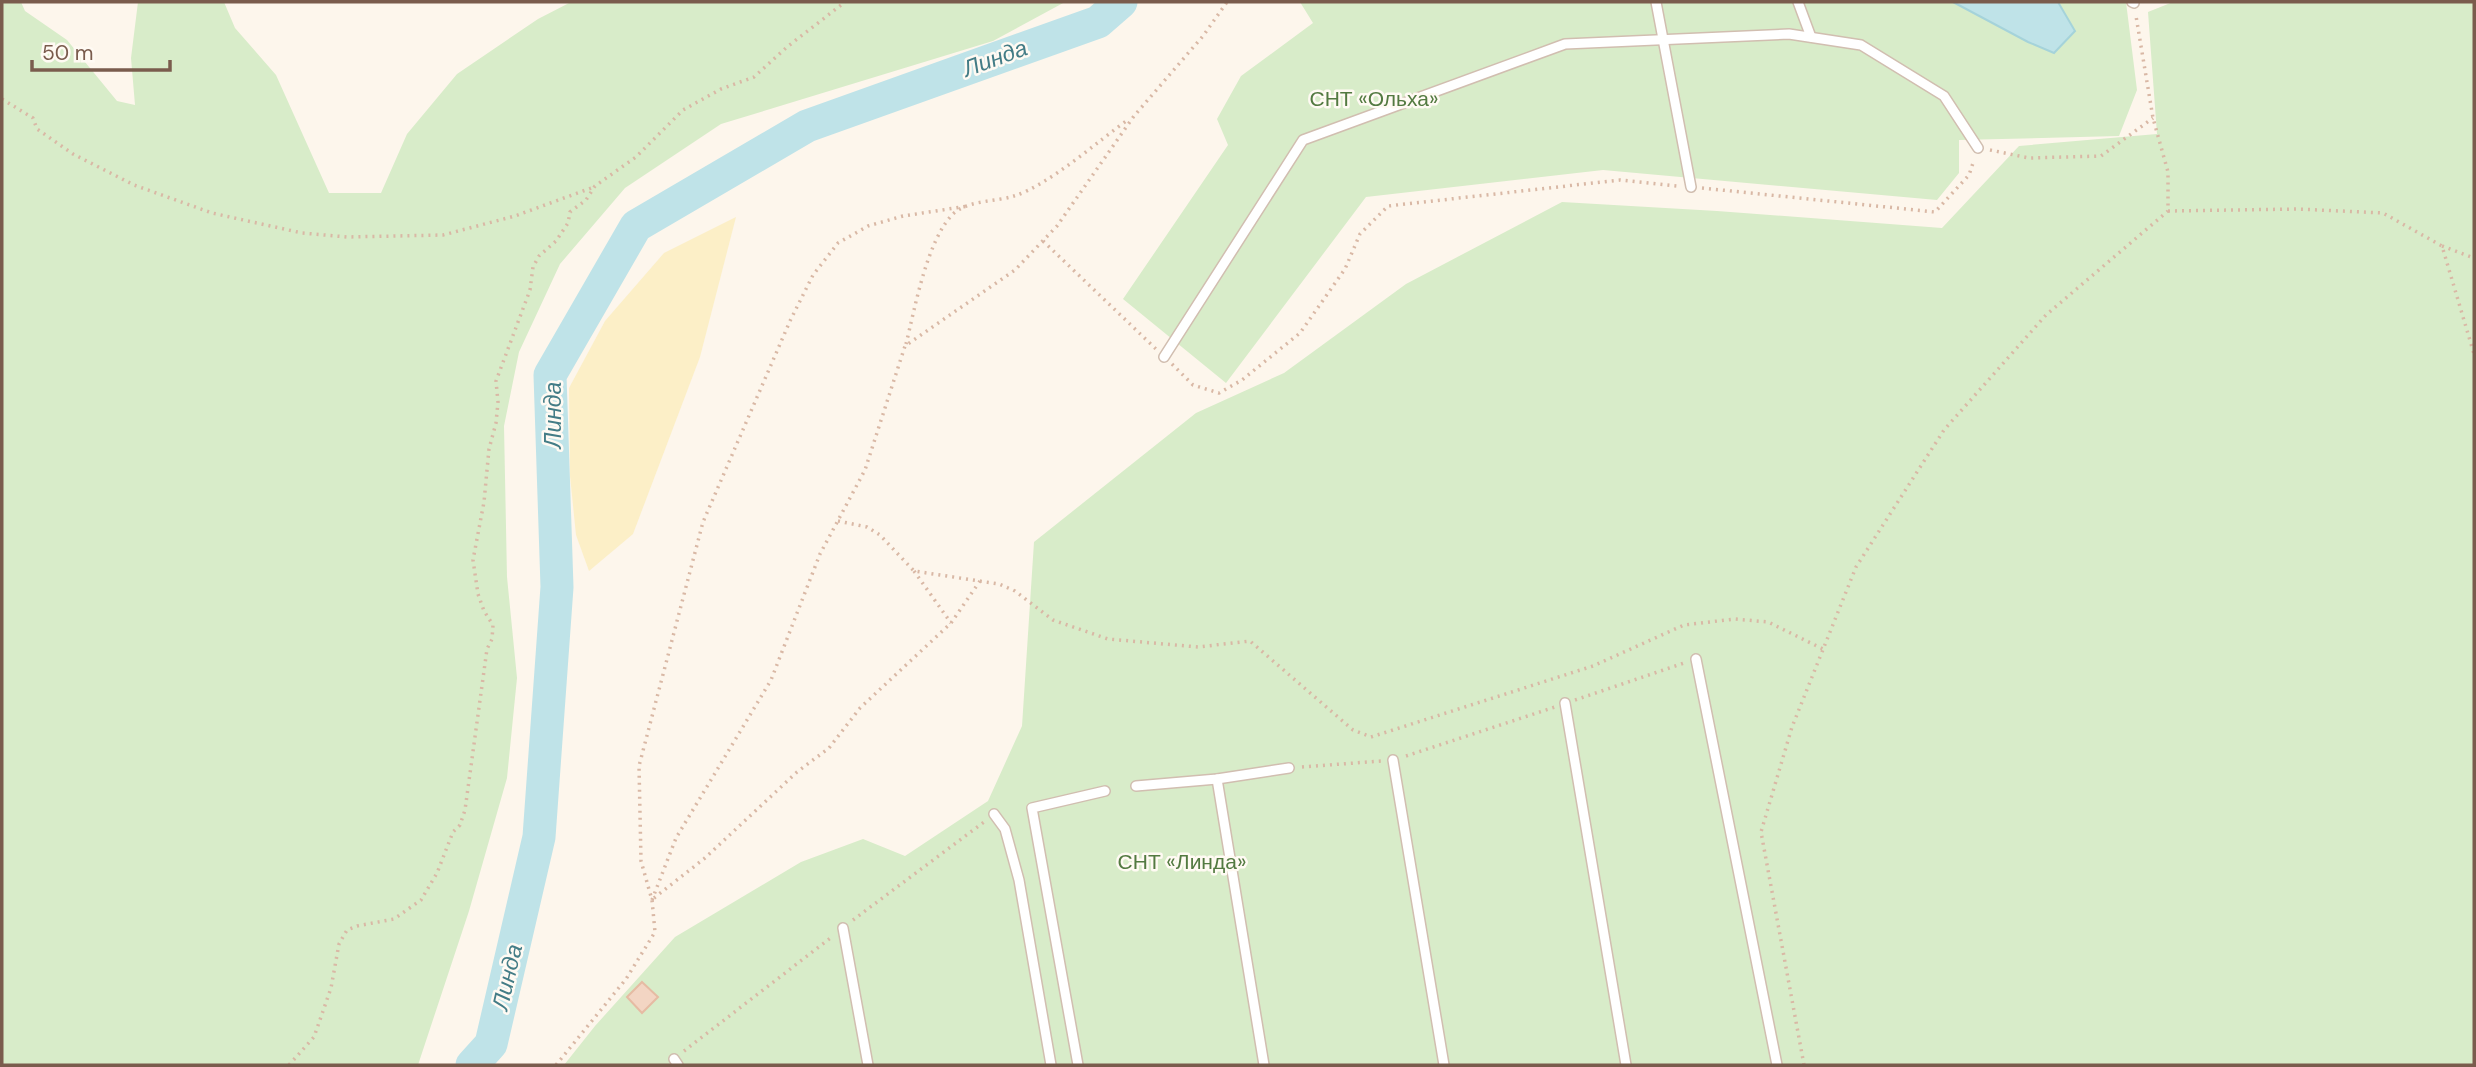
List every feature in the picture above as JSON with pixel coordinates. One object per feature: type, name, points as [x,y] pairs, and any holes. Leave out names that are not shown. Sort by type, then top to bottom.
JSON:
[{"type":"lane","points":[[1656,2],[1691,187]]},
{"type":"lane","points":[[1798,2],[1811,37]]},
{"type":"lane","points":[[1164,357],[1303,140],[1565,44],[1789,34],[1861,45],[1944,96],[1978,148]]},
{"type":"lane","points":[[1696,659],[1777,1065]]},
{"type":"lane","points":[[1566,703],[1626,1065]]},
{"type":"lane","points":[[1393,760],[1444,1065]]},
{"type":"lane","points":[[1136,786],[1217,779],[1289,768]]},
{"type":"lane","points":[[1217,779],[1264,1065]]},
{"type":"lane","points":[[1078,1065],[1032,808],[1105,791]]},
{"type":"lane","points":[[994,814],[1005,829],[1019,880],[1051,1065]]},
{"type":"lane","points":[[842,928],[868,1065]]},
{"type":"path","points":[[2,99],[33,118],[37,129],[73,154],[134,185],[212,213],[302,233],[346,237],[443,235],[515,216],[595,186],[636,157],[683,110],[720,89],[754,77],[787,47],[845,2]]},
{"type":"path","points":[[905,346],[1015,270],[1058,226],[1134,116],[1203,36],[1227,2]]},
{"type":"path","points":[[2133,3],[2152,118],[2168,172],[2168,211]]},
{"type":"path","points":[[556,1065],[626,979],[655,932],[652,900],[641,861],[639,766],[703,522],[765,376],[813,275],[838,243],[868,226],[903,216],[1014,196],[1035,187],[1134,116]]},
{"type":"path","points":[[1043,241],[1194,385],[1219,393],[1242,380],[1300,333],[1345,269],[1360,234],[1388,206],[1620,180],[1936,212],[1969,175],[1978,148],[2029,158],[2101,156],[2152,118]]},
{"type":"path","points":[[289,1065],[314,1037],[331,988],[339,944],[347,930],[394,919],[421,900],[437,873],[453,832],[460,825],[465,810],[487,649],[492,639],[493,625],[478,594],[473,560],[484,502],[489,449],[496,423],[496,381],[530,290],[533,267],[539,256],[556,241],[568,223],[570,212],[586,200],[595,186]]},
{"type":"path","points":[[652,900],[676,838],[771,680],[820,554],[865,470],[905,346],[929,260],[954,213],[968,206]]},
{"type":"path","points":[[1804,1065],[1760,831],[1792,727],[1856,567],[1944,430],[2046,315],[2168,211],[2298,209],[2383,213],[2442,246],[2474,258]]},
{"type":"path","points":[[2442,246],[2474,354]]},
{"type":"path","points":[[838,521],[867,527],[880,535],[914,571],[951,623]]},
{"type":"path","points":[[914,571],[999,584],[1014,591],[1053,620],[1108,639],[1198,647],[1250,641],[1353,730],[1371,737],[1593,666],[1684,625],[1735,619],[1768,622],[1823,649]]},
{"type":"path","points":[[652,900],[705,859],[797,772],[829,748],[860,708],[951,623],[980,581]]},
{"type":"path","points":[[1289,768],[1393,760],[1696,659]]},
{"type":"green space","points":[[2,2],[21,2],[25,11],[67,40],[117,101],[135,105],[131,58],[138,2],[224,2],[235,28],[276,75],[329,193],[381,193],[407,134],[457,74],[538,19],[571,2],[1065,2],[993,41],[721,124],[625,188],[560,264],[519,352],[504,426],[507,577],[517,678],[507,778],[469,911],[418,1065],[2,1065]]},
{"type":"green space","name":"СНТ «Ольха»","points":[[1300,2],[2126,2],[2137,90],[2119,136],[1959,140],[1959,173],[1937,200],[1603,170],[1366,197],[1226,383],[1123,299],[1228,145],[1217,119],[1241,76],[1313,23]]},
{"type":"green space","name":"СНТ «Линда»","points":[[2173,2],[2474,2],[2474,1065],[564,1065],[595,1026],[675,937],[801,862],[863,839],[905,856],[988,801],[1022,726],[1034,542],[1196,413],[1284,373],[1406,284],[1562,202],[1942,228],[2019,146],[2157,134],[2148,12]]},
{"type":"sand","points":[[736,217],[700,357],[633,534],[589,571],[576,535],[570,476],[569,388],[605,321],[664,253]]},
{"type":"water","points":[[1953,2],[2058,2],[2075,31],[2054,53]]},
{"type":"building","points":[[642,982],[658,997],[642,1013],[627,997]]},
{"type":"waterway","name":"Линда","points":[[472,1065],[491,1044],[539,837],[557,587],[550,375],[636,226],[807,126],[1098,22],[1121,2]]}]
